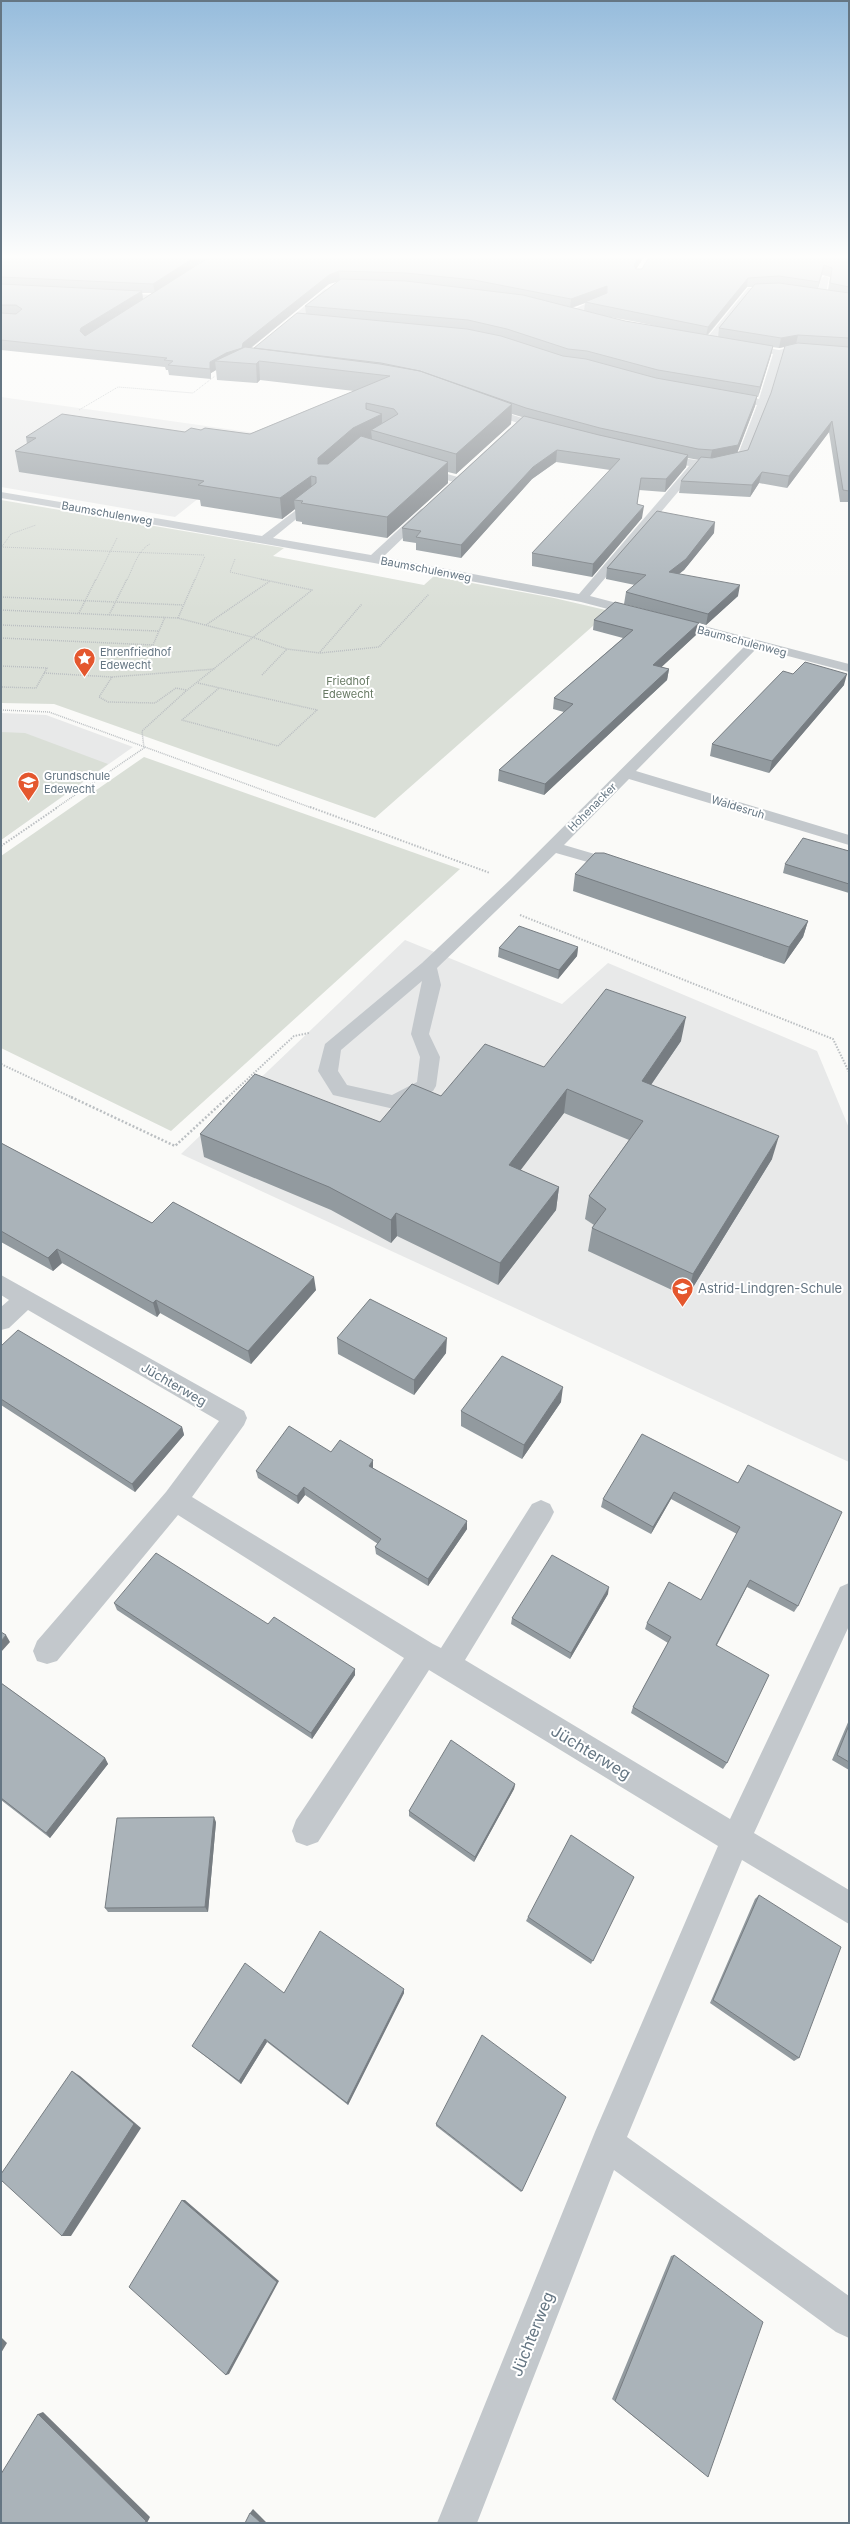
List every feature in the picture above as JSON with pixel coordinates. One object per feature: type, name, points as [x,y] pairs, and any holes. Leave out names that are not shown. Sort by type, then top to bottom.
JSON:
[{"type":"street","points":[[651,454],[696,464],[710,465],[741,458],[763,403],[771,375]]},
{"type":"street","points":[[717,396],[763,403]]},
{"type":"street","points":[[477,406],[521,422],[560,433]]},
{"type":"street","points":[[510,433],[521,422]]},
{"type":"street","points":[[582,598],[696,464]]},
{"type":"street","points":[[412,467],[457,480]]},
{"type":"street","points":[[446,491],[469,470]]},
{"type":"street","name":"Baumschulenweg","points":[[1,495],[374,559],[582,598],[753,645],[848,666]]},
{"type":"street","points":[[264,540],[312,501]]},
{"type":"street","points":[[374,559],[435,501]]},
{"type":"street","name":"Hohenacker","points":[[428,967],[432,985],[420,1034],[430,1057],[426,1086],[394,1102],[340,1090],[328,1071],[332,1048],[360,1022],[428,967],[516,884],[753,645]]},
{"type":"street","name":"Waldesruh","points":[[626,773],[849,840]]},
{"type":"street","points":[[552,847],[636,870]]},
{"type":"street","name":"Jüchterweg","points":[[1,1284],[235,1418],[175,1500],[47,1651]]},
{"type":"street","points":[[1,1321],[25,1299]]},
{"type":"street","name":"Jüchterweg","points":[[175,1500],[435,1659],[849,1908]]},
{"type":"street","points":[[307,1831],[435,1659],[541,1512]]},
{"type":"street","name":"Jüchterweg","points":[[457,2523],[607,2144],[736,1839],[849,1596]]},
{"type":"street","points":[[607,2144],[849,2319]]},
{"type":"path","points":[[79,410],[118,387],[192,394],[216,376]]},
{"type":"path","points":[[79,614],[128,519],[135,517]]},
{"type":"path","points":[[109,615],[140,553],[144,547],[154,543]]},
{"type":"path","points":[[1,548],[213,556]]},
{"type":"path","points":[[178,618],[205,555],[205,550]]},
{"type":"path","points":[[144,748],[142,731],[186,690],[215,669],[252,637],[312,590],[230,572],[236,556]]},
{"type":"path","points":[[1,610],[178,618],[252,637],[287,649],[320,653],[379,647],[440,582],[455,574]]},
{"type":"path","points":[[205,625],[270,582]]},
{"type":"path","points":[[1,597],[183,605]]},
{"type":"path","points":[[320,653],[362,604]]},
{"type":"path","points":[[1,638],[153,645],[158,631],[166,617]]},
{"type":"path","points":[[1,625],[158,631]]},
{"type":"path","points":[[262,675],[287,649]]},
{"type":"path","points":[[1,666],[47,668],[36,688],[1,687]]},
{"type":"path","points":[[44,672],[112,677],[215,669]]},
{"type":"path","points":[[112,677],[99,697],[108,702],[155,703],[176,688],[186,690]]},
{"type":"path","points":[[197,683],[220,688],[279,702],[317,710],[278,746],[182,720],[220,688]]},
{"type":"path","points":[[1,710],[49,712],[516,884]]},
{"type":"path","points":[[1,846],[144,748]]},
{"type":"path","points":[[494,904],[833,1039],[849,1072]]},
{"type":"path","points":[[1,1064],[175,1146],[294,1036],[360,1022]]},
{"type":"shaded area","points":[[1,397],[277,436],[175,517],[1,487]]},
{"type":"shaded area","name":"Grundschule Edewecht","points":[[1,713],[46,715],[133,747],[1,840]]},
{"type":"shaded area","name":"Astrid-Lindgren-Schule","points":[[405,940],[562,1004],[608,963],[817,1051],[849,1128],[849,1462],[181,1154]]},
{"type":"green space","name":"Friedhof Edewecht","points":[[1,500],[284,548],[273,556],[424,585],[434,576],[554,598],[610,611],[375,818],[54,704],[1,703]]},
{"type":"green space","name":"Grundschule Edewecht","points":[[1,732],[25,733],[108,764],[1,840]]},
{"type":"green space","points":[[144,757],[460,869],[171,1131],[1,1048],[1,856]]},
{"type":"building","points":[[379,375],[431,375],[512,404],[456,454],[371,430],[398,414],[394,409],[366,403],[366,409],[382,414],[353,428],[318,458],[318,464],[328,464],[361,436],[448,462],[387,517],[301,503],[303,501],[294,500],[316,483],[316,477],[311,476],[280,498],[198,485],[204,481],[15,451],[36,438],[26,437],[62,414],[185,432],[191,428],[201,430],[205,428],[250,434],[390,376]]},
{"type":"building","points":[[431,375],[644,375],[757,396],[738,445],[712,450],[698,449],[600,428],[526,408]]},
{"type":"building","points":[[687,375],[764,375],[760,387]]},
{"type":"building","points":[[776,375],[849,375],[849,491],[843,490],[832,421],[789,476],[762,472],[752,485],[681,481],[701,457],[712,458],[748,450],[771,393]]},
{"type":"building","points":[[524,416],[688,455],[666,479],[641,478],[637,504],[644,506],[593,564],[532,553],[620,459],[557,450],[533,467],[461,545],[416,537],[421,531],[402,528]]},
{"type":"building","points":[[657,511],[715,522],[686,559],[669,572],[740,585],[708,614],[626,592],[646,575],[607,568]]},
{"type":"building","points":[[615,602],[699,623],[653,665],[669,669],[545,784],[499,770],[573,704],[554,698],[633,630],[594,620]]},
{"type":"building","points":[[805,662],[847,674],[772,761],[712,744],[783,671],[793,674]]},
{"type":"building","points":[[803,838],[849,851],[849,884],[785,864]]},
{"type":"building","points":[[595,853],[604,853],[808,921],[789,947],[575,874]]},
{"type":"building","points":[[519,926],[578,947],[559,970],[499,948]]},
{"type":"building","points":[[606,989],[686,1017],[642,1081],[779,1136],[693,1274],[592,1228],[606,1209],[589,1196],[643,1121],[567,1089],[509,1165],[559,1187],[500,1263],[396,1213],[391,1220],[329,1187],[200,1134],[255,1074],[380,1122],[412,1084],[441,1096],[485,1044],[544,1067]]},
{"type":"building","points":[[1,1143],[152,1223],[173,1202],[314,1277],[248,1351],[156,1300],[153,1303],[57,1249],[48,1258],[1,1231]]},
{"type":"building","points":[[370,1299],[447,1338],[414,1380],[337,1338]]},
{"type":"building","points":[[18,1330],[182,1427],[132,1484],[1,1399],[1,1346]]},
{"type":"building","points":[[502,1356],[563,1387],[524,1445],[461,1411]]},
{"type":"building","points":[[289,1426],[331,1452],[340,1440],[373,1460],[369,1466],[467,1521],[428,1579],[375,1547],[381,1539],[304,1487],[297,1496],[256,1471]]},
{"type":"building","points":[[642,1434],[738,1483],[748,1465],[842,1512],[798,1606],[750,1580],[716,1645],[769,1675],[727,1763],[633,1707],[671,1637],[647,1623],[669,1582],[701,1600],[740,1527],[674,1492],[653,1527],[603,1499]]},
{"type":"building","points":[[156,1553],[268,1624],[274,1617],[355,1669],[311,1733],[114,1603]]},
{"type":"building","points":[[552,1555],[609,1587],[571,1653],[512,1618]]},
{"type":"building","points":[[1,1632],[6,1635],[1,1641]]},
{"type":"building","points":[[1,1683],[105,1758],[46,1833],[1,1798]]},
{"type":"building","points":[[849,1725],[849,1762],[837,1755]]},
{"type":"building","points":[[451,1740],[515,1784],[475,1857],[409,1811]]},
{"type":"building","points":[[214,1817],[205,1907],[105,1908],[117,1818]]},
{"type":"building","points":[[571,1835],[634,1877],[593,1961],[528,1917]]},
{"type":"building","points":[[759,1895],[841,1947],[799,2058],[713,2000]]},
{"type":"building","points":[[320,1931],[404,1989],[347,2103],[265,2039],[239,2081],[192,2046],[245,1963],[284,1993]]},
{"type":"building","points":[[482,2035],[566,2097],[522,2191],[436,2124]]},
{"type":"building","points":[[72,2071],[134,2124],[62,2236],[1,2180],[1,2174]]},
{"type":"building","points":[[182,2200],[277,2282],[226,2375],[129,2287]]},
{"type":"building","points":[[674,2255],[763,2322],[708,2477],[615,2401]]},
{"type":"building","points":[[38,2414],[146,2521],[145,2523],[1,2523],[1,2474]]},
{"type":"building","points":[[250,2513],[261,2523],[245,2523]]},
{"type":"place","name":"Ehrenfriedhof Edewecht","points":[[84,678]]},
{"type":"place","name":"Grundschule Edewecht","points":[[28,802]]},
{"type":"place","name":"Astrid-Lindgren-Schule","points":[[682,1308]]}]
